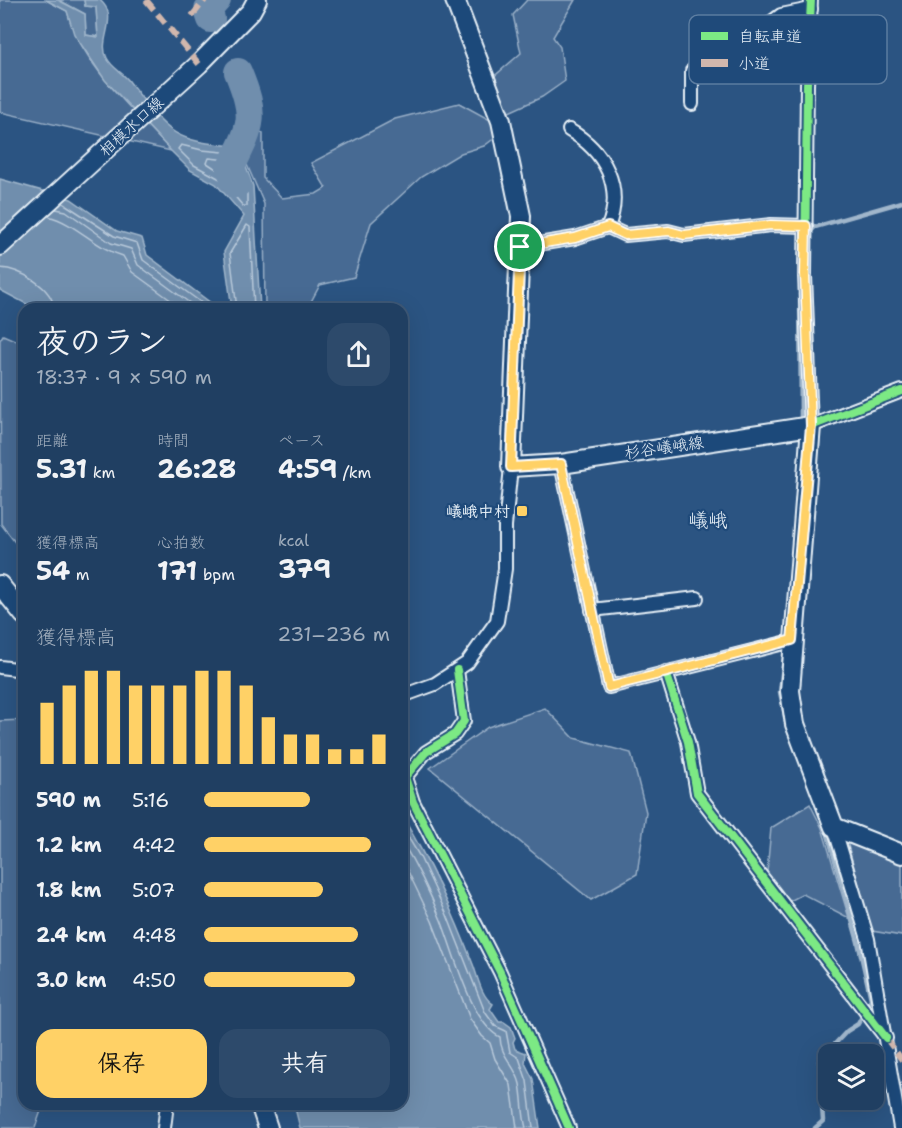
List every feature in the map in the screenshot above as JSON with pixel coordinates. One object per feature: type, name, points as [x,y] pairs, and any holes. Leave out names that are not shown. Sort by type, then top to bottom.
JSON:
[{"type":"main road","name":"相模水口線","points":[[0,246],[185,77],[251,10],[257,0]]},
{"type":"main road","points":[[455,0],[501,121],[521,216],[511,467]]},
{"type":"main road","points":[[811,426],[792,640],[790,691],[795,724],[834,827],[902,854]]},
{"type":"main road","name":"杉谷嶬峨線","points":[[511,467],[561,464],[811,426]]},
{"type":"main road","points":[[0,585],[18,608]]},
{"type":"main road","points":[[262,1110],[268,1128]]},
{"type":"street","points":[[780,15],[811,5]]},
{"type":"street","points":[[692,84],[692,104]]},
{"type":"street","points":[[807,84],[805,274],[811,426],[902,391]]},
{"type":"street","points":[[569,130],[588,141],[607,170],[613,190],[613,214],[608,227]]},
{"type":"street","points":[[520,247],[575,238],[608,227],[625,235],[669,231],[684,235],[771,225],[806,226]]},
{"type":"street","points":[[561,464],[609,687],[792,640]]},
{"type":"street","points":[[408,694],[435,684],[467,663],[497,621],[505,569],[505,526],[511,467]]},
{"type":"street","points":[[592,610],[698,598]]},
{"type":"street","points":[[0,668],[18,670]]},
{"type":"street","points":[[408,773],[426,752],[455,734],[464,722],[458,670]]},
{"type":"street","points":[[666,672],[688,742],[697,793],[886,1038]]},
{"type":"street","points":[[408,786],[413,802],[500,972],[569,1128]]},
{"type":"street","points":[[834,827],[868,939],[900,1128]]},
{"type":"street","points":[[164,1128],[166,1110]]},
{"type":"shaded area","points":[[0,0],[46,0],[67,11],[85,51],[97,69],[171,151],[0,112]]},
{"type":"shaded area","points":[[59,0],[84,0],[85,6],[96,7],[98,37],[86,35],[85,14]]},
{"type":"shaded area","points":[[527,0],[575,0],[553,37],[560,47],[565,81],[542,97],[507,113],[490,80],[521,53],[513,15]]},
{"type":"shaded area","points":[[459,103],[492,121],[496,137],[484,146],[461,153],[421,177],[371,223],[354,277],[320,285],[310,303],[265,303],[264,204],[234,135],[244,120],[263,134],[263,178],[282,198],[316,194],[326,188],[311,163],[395,119]]},
{"type":"shaded area","points":[[3,335],[18,341],[18,546],[1,524],[0,340]]},
{"type":"shaded area","points":[[545,708],[574,738],[631,753],[646,812],[637,874],[591,900],[430,768],[488,727]]},
{"type":"shaded area","points":[[18,720],[18,1110],[41,1110],[35,1128],[0,1128],[0,721]]},
{"type":"shaded area","points":[[810,804],[822,828],[849,918],[803,894],[788,902],[767,872],[771,828]]},
{"type":"shaded area","points":[[856,840],[902,861],[902,936],[872,931],[847,842]]},
{"type":"water","points":[[46,0],[58,0],[85,14],[86,35],[98,37],[96,7],[85,6],[84,0],[100,0],[107,9],[109,17],[104,47],[107,58],[153,113],[173,132],[199,141],[238,146],[253,186],[260,303],[231,303],[224,252],[244,216],[216,184],[190,170],[105,80],[74,34],[67,11]]},
{"type":"water","points":[[0,179],[71,199],[117,231],[142,238],[147,255],[211,303],[25,303],[0,290]]},
{"type":"water","points":[[408,826],[450,909],[481,987],[493,1004],[490,1009],[499,1022],[504,1022],[511,1027],[515,1038],[513,1042],[515,1049],[526,1053],[525,1063],[533,1079],[540,1128],[300,1128],[296,1110],[408,1110]]},
{"type":"waterway","points":[[211,19],[208,10],[217,0]]},
{"type":"waterway","points":[[237,184],[230,169],[247,131],[250,111],[238,72]]},
{"type":"waterway","points":[[809,233],[815,227],[902,202]]},
{"type":"waterway","points":[[800,294],[801,424]]},
{"type":"waterway","points":[[784,657],[780,692],[787,725]]},
{"type":"waterway","points":[[815,1128],[823,1121],[819,1061],[847,1031],[858,1024],[871,999],[858,942],[826,828]]},
{"type":"marked path","points":[[146,0],[199,64]]},
{"type":"marked path","points":[[192,16],[205,0]]},
{"type":"marked path","points":[[886,1038],[902,1060]]},
{"type":"cycle path","points":[[810,15],[811,0]]},
{"type":"cycle path","points":[[807,84],[805,275],[811,426],[902,391]]},
{"type":"cycle path","points":[[408,773],[426,752],[455,734],[464,721],[457,670]]},
{"type":"cycle path","points":[[666,672],[688,742],[697,793],[886,1038]]},
{"type":"cycle path","points":[[408,786],[413,802],[500,972],[569,1128]]},
{"type":"place","name":"嶬峨中村","points":[[522,511]]},
{"type":"district","name":"嶬峨","points":[[708,520]]},
{"type":"route","points":[[771,225],[806,226],[805,274],[811,426],[792,640],[609,687],[561,464],[511,467],[520,247],[544,245],[575,238],[608,227],[625,235],[669,231],[684,235],[771,225]]}]
